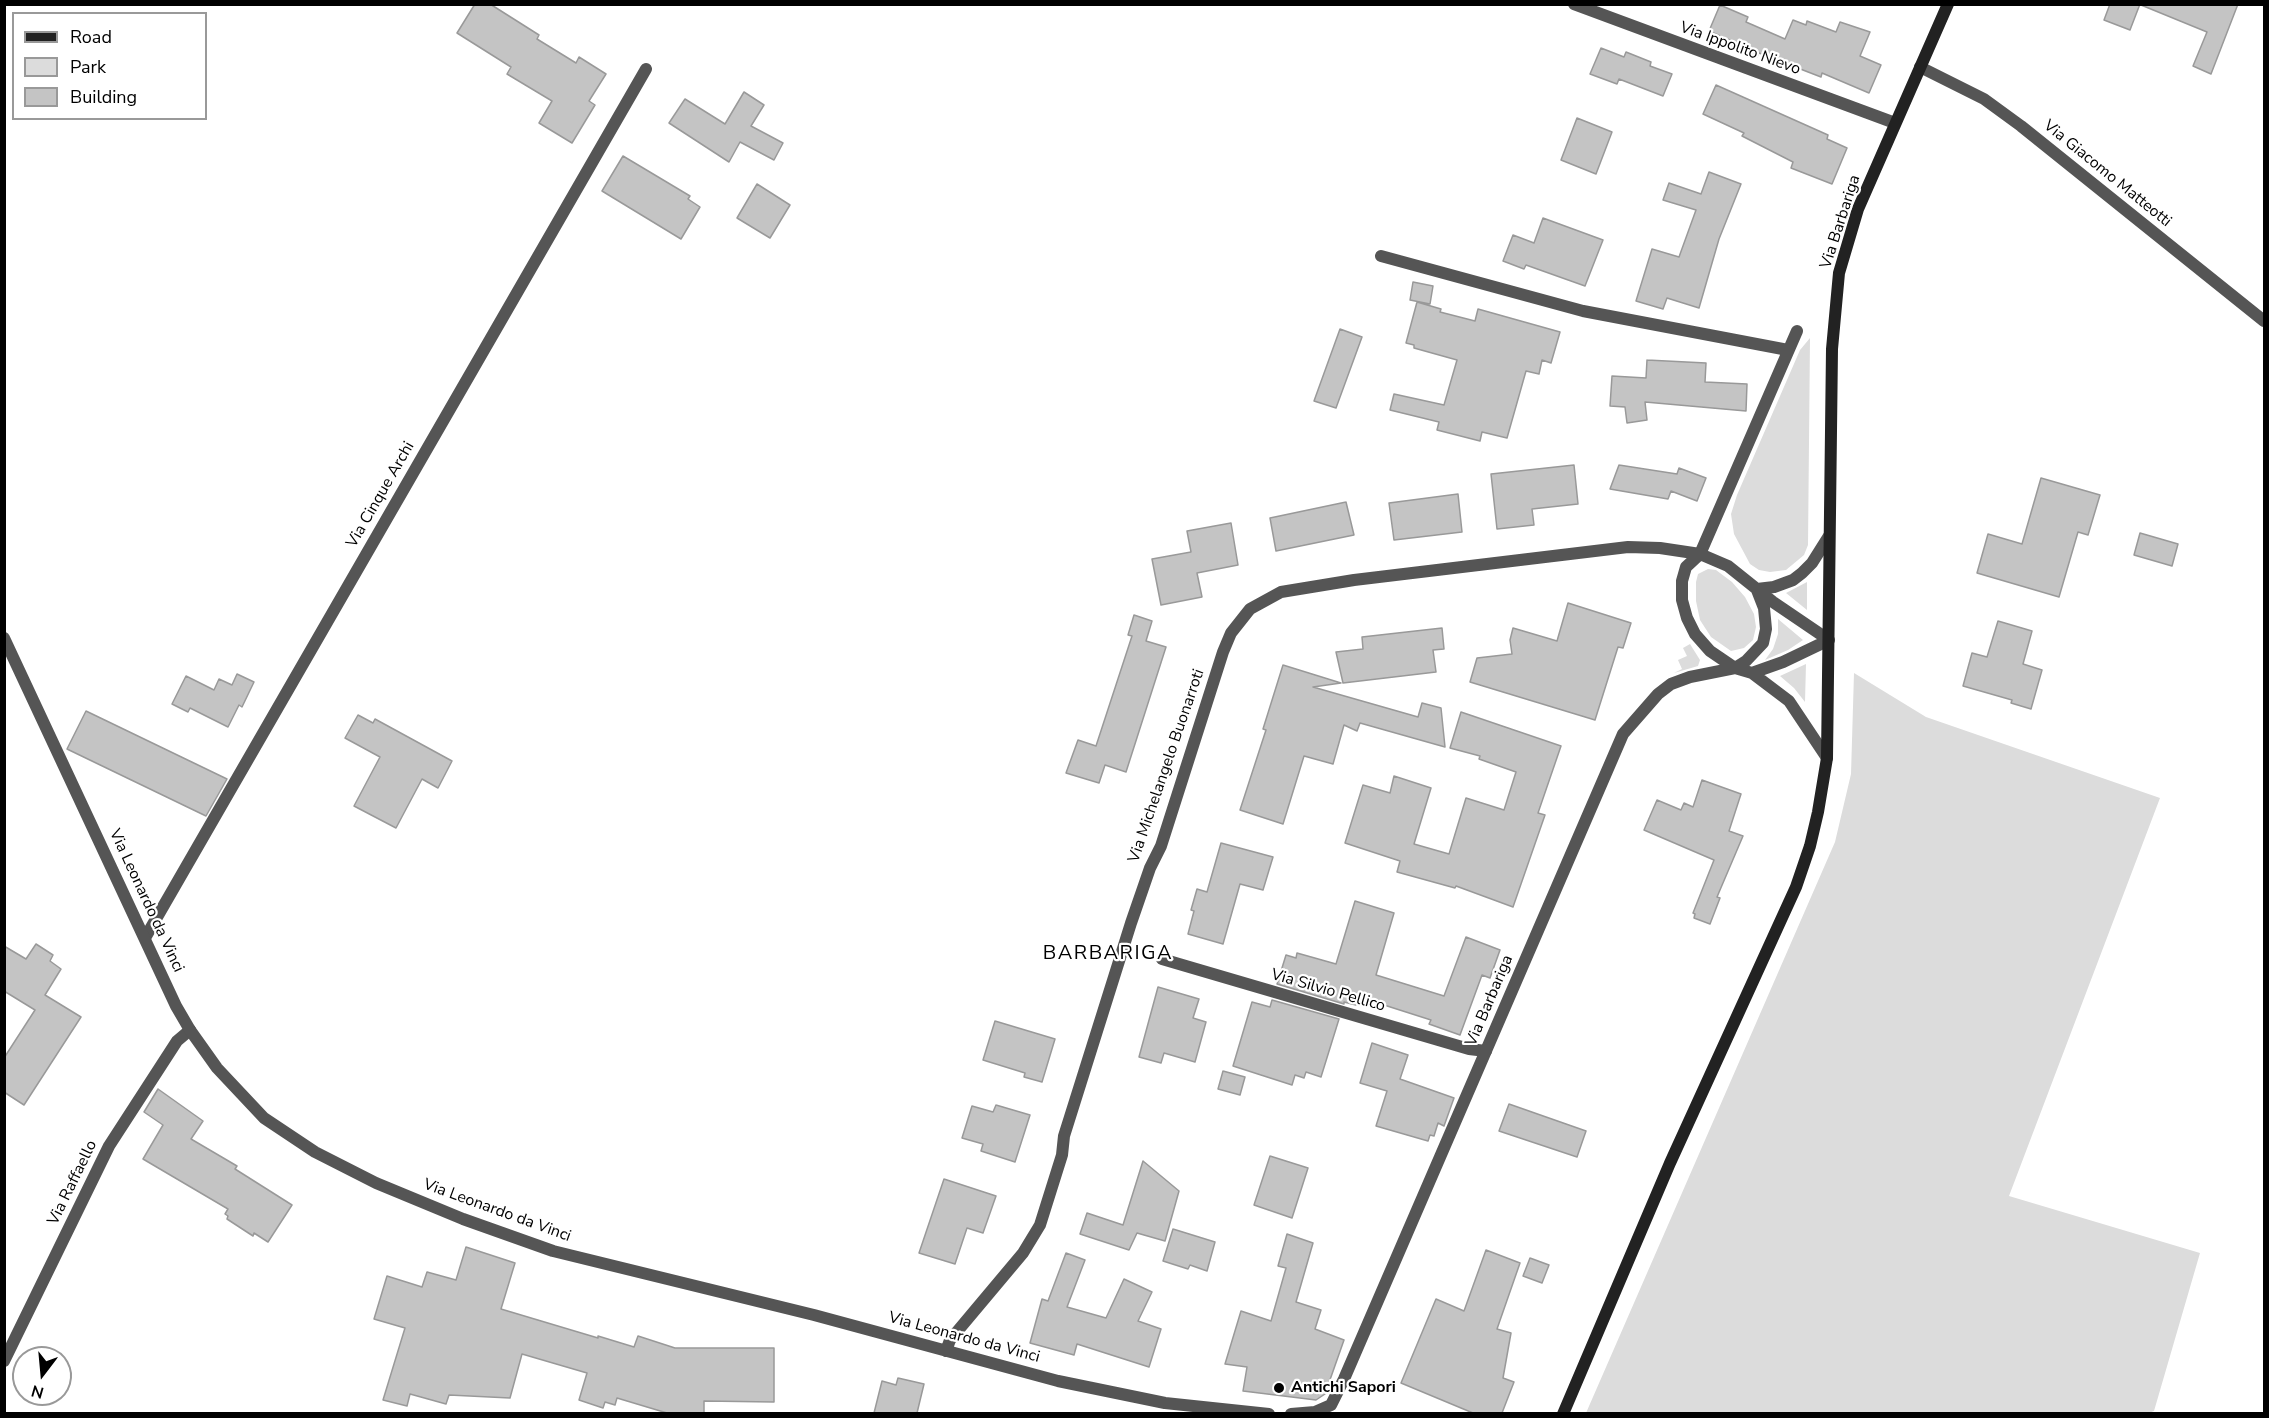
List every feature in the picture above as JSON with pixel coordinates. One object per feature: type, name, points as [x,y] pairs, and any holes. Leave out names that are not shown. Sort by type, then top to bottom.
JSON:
[{"type":"main road","name":"Via Barbariga","points":[[1563,1413],[1670,1164],[1796,887],[1818,812],[1827,758],[1832,350],[1839,273],[1858,209],[1948,4]]},
{"type":"street","name":"Via Ippolito Nievo","points":[[1574,4],[1895,123]]},
{"type":"street","name":"Via Giacomo Matteotti","points":[[1920,67],[1984,99],[2021,126],[2265,321]]},
{"type":"street","name":"Via Cinque Archi","points":[[145,938],[646,69]]},
{"type":"street","points":[[1381,255],[1583,311],[1788,350]]},
{"type":"street","name":"Via Barbariga","points":[[1797,331],[1700,554],[1686,567],[1682,581],[1682,600],[1695,634],[1710,651],[1735,668],[1752,673],[1789,700],[1827,758]]},
{"type":"street","points":[[1757,589],[1774,587],[1793,580],[1812,563],[1829,536]]},
{"type":"street","name":"Via Michelangelo Buonarroti","points":[[946,1352],[950,1340],[1023,1253],[1040,1225],[1062,1155],[1064,1136],[1131,923],[1150,868],[1161,846],[1223,652],[1231,633],[1250,609],[1281,592],[1354,580],[1628,547],[1660,548],[1700,554]]},
{"type":"street","points":[[1700,554],[1728,566],[1829,640],[1783,662],[1752,673]]},
{"type":"street","points":[[1735,668],[1746,662],[1763,643],[1766,629],[1764,608],[1757,589]]},
{"type":"street","name":"Via Leonardo da Vinci","points":[[5,639],[176,1006],[190,1030],[217,1068],[264,1118],[315,1152],[387,1187],[463,1219],[553,1251],[814,1315],[1058,1381],[1165,1402],[1269,1413]]},
{"type":"street","name":"Via Barbariga","points":[[1291,1413],[1315,1412],[1331,1404],[1344,1378],[1623,734],[1658,694],[1671,684],[1690,677],[1735,668]]},
{"type":"street","name":"Via Silvio Pellico","points":[[1162,959],[1469,1049],[1486,1051]]},
{"type":"street","name":"Via Raffaello","points":[[4,1361],[109,1146],[177,1041],[190,1030]]},
{"type":"green space","points":[[1810,338],[1808,545],[1804,555],[1786,570],[1770,572],[1759,570],[1750,564],[1734,534],[1731,514],[1737,495],[1800,350]]},
{"type":"green space","points":[[1708,569],[1716,570],[1732,582],[1745,597],[1754,614],[1756,627],[1753,640],[1744,648],[1731,651],[1711,637],[1700,620],[1696,601],[1696,582],[1698,574]]},
{"type":"green space","points":[[1807,582],[1807,610],[1786,593]]},
{"type":"green space","points":[[1778,619],[1803,640],[1788,650],[1765,660],[1773,649],[1778,634]]},
{"type":"green space","points":[[1690,644],[1700,660],[1698,666],[1674,673],[1682,669],[1678,660],[1687,656],[1683,648]]},
{"type":"green space","points":[[1806,664],[1805,702],[1780,676]]},
{"type":"green space","points":[[1854,673],[1926,717],[2160,798],[2009,1196],[2200,1253],[2154,1411],[2149,1413],[1586,1413],[1835,842],[1851,774]]},
{"type":"building","points":[[475,4],[490,4],[539,35],[537,39],[576,63],[579,57],[606,74],[589,101],[595,105],[572,143],[539,123],[552,101],[507,74],[511,67],[457,33]]},
{"type":"building","points":[[2110,4],[2140,4],[2130,30],[2104,20]]},
{"type":"building","points":[[2238,4],[2211,74],[2193,66],[2207,32],[2141,5]]},
{"type":"building","points":[[1720,5],[1748,17],[1746,22],[1785,39],[1793,20],[1806,25],[1807,21],[1836,32],[1840,22],[1870,32],[1860,56],[1881,65],[1869,93],[1822,73],[1821,77],[1759,53],[1757,57],[1732,46],[1734,42],[1709,31]]},
{"type":"building","points":[[1601,48],[1624,57],[1626,52],[1651,62],[1650,66],[1672,74],[1663,96],[1619,79],[1617,84],[1590,74]]},
{"type":"building","points":[[1716,85],[1828,135],[1827,139],[1847,148],[1832,184],[1791,168],[1793,162],[1742,136],[1744,133],[1703,114]]},
{"type":"building","points":[[744,92],[764,105],[751,126],[783,143],[774,160],[740,142],[729,162],[669,123],[685,99],[725,124]]},
{"type":"building","points":[[1577,118],[1612,132],[1596,174],[1561,160]]},
{"type":"building","points":[[623,156],[690,196],[688,199],[700,207],[681,239],[602,191]]},
{"type":"building","points":[[1709,172],[1741,184],[1719,239],[1699,308],[1667,298],[1663,309],[1636,301],[1652,249],[1679,257],[1696,210],[1663,200],[1669,183],[1701,194]]},
{"type":"building","points":[[757,184],[790,205],[770,238],[737,218]]},
{"type":"building","points":[[1543,218],[1603,240],[1585,286],[1526,265],[1524,269],[1503,261],[1513,235],[1534,243]]},
{"type":"building","points":[[1413,282],[1433,286],[1430,304],[1410,300]]},
{"type":"building","points":[[1417,302],[1441,309],[1440,312],[1475,321],[1478,309],[1560,332],[1551,363],[1542,360],[1539,374],[1526,371],[1507,438],[1482,432],[1480,441],[1437,430],[1439,422],[1390,410],[1394,394],[1444,405],[1457,360],[1414,348],[1414,345],[1406,343]]},
{"type":"building","points":[[1340,329],[1362,337],[1336,408],[1314,401]]},
{"type":"building","points":[[1647,360],[1706,363],[1705,382],[1747,384],[1746,411],[1645,402],[1647,420],[1627,423],[1625,407],[1610,406],[1612,376],[1646,378]]},
{"type":"building","points":[[1574,465],[1578,504],[1532,509],[1534,525],[1497,529],[1491,474]]},
{"type":"building","points":[[1619,465],[1677,474],[1679,468],[1706,478],[1697,501],[1671,491],[1668,499],[1610,489]]},
{"type":"building","points":[[2041,478],[2100,495],[2088,535],[2078,532],[2059,597],[1977,573],[1988,534],[2022,544]]},
{"type":"building","points":[[1458,494],[1462,532],[1394,540],[1389,503]]},
{"type":"building","points":[[1346,502],[1354,535],[1276,551],[1270,518]]},
{"type":"building","points":[[1231,523],[1238,565],[1197,573],[1202,597],[1161,605],[1152,559],[1191,552],[1187,531]]},
{"type":"building","points":[[2140,533],[2178,544],[2172,566],[2134,555]]},
{"type":"building","points":[[1568,603],[1631,623],[1623,648],[1618,647],[1595,720],[1470,682],[1477,658],[1512,654],[1510,640],[1513,628],[1557,641]]},
{"type":"building","points":[[1134,615],[1152,621],[1146,641],[1166,647],[1126,772],[1105,765],[1099,783],[1066,773],[1078,740],[1096,746],[1132,636],[1128,635]]},
{"type":"building","points":[[1998,621],[2032,631],[2023,664],[2042,670],[2031,709],[2011,703],[2012,700],[1963,686],[1972,653],[1987,657]]},
{"type":"building","points":[[1442,628],[1444,649],[1433,650],[1436,672],[1343,683],[1336,652],[1363,649],[1362,637]]},
{"type":"building","points":[[1283,665],[1341,683],[1313,687],[1418,717],[1422,703],[1441,708],[1445,747],[1360,723],[1357,731],[1344,725],[1333,764],[1304,756],[1283,824],[1240,810],[1266,730],[1263,729]]},
{"type":"building","points":[[237,674],[254,682],[242,707],[239,705],[228,727],[190,708],[188,712],[172,704],[186,676],[214,690],[219,679],[232,685]]},
{"type":"building","points":[[86,711],[227,779],[206,816],[67,749]]},
{"type":"building","points":[[1461,712],[1561,746],[1538,813],[1545,815],[1513,907],[1456,886],[1455,888],[1397,872],[1400,861],[1345,843],[1363,785],[1390,793],[1394,776],[1431,788],[1414,844],[1449,854],[1466,798],[1504,810],[1516,772],[1479,759],[1480,756],[1450,748]]},
{"type":"building","points":[[358,715],[373,723],[375,719],[452,761],[438,788],[422,779],[396,828],[354,806],[380,757],[345,738]]},
{"type":"building","points":[[1702,780],[1741,794],[1729,831],[1743,836],[1717,897],[1720,898],[1710,924],[1694,918],[1693,913],[1714,860],[1644,830],[1657,800],[1681,810],[1684,803],[1693,807]]},
{"type":"building","points":[[1221,843],[1273,857],[1263,890],[1240,884],[1223,944],[1188,934],[1197,889],[1207,892]]},
{"type":"building","points":[[1355,901],[1394,913],[1376,975],[1444,996],[1466,937],[1500,950],[1490,978],[1482,975],[1460,1035],[1429,1024],[1431,1020],[1359,997],[1356,1005],[1344,1002],[1344,1004],[1277,984],[1286,955],[1296,958],[1297,953],[1336,964]]},
{"type":"building","points":[[36,944],[53,955],[50,961],[61,969],[45,995],[81,1017],[24,1105],[4,1092],[4,1058],[35,1010],[4,991],[4,946],[26,959]]},
{"type":"building","points":[[1158,987],[1199,999],[1193,1018],[1206,1022],[1195,1062],[1164,1053],[1161,1063],[1139,1057]]},
{"type":"building","points":[[1272,1000],[1339,1019],[1321,1077],[1306,1072],[1304,1078],[1295,1075],[1292,1085],[1233,1066],[1252,1002],[1270,1007]]},
{"type":"building","points":[[995,1021],[1055,1039],[1042,1082],[1024,1077],[1025,1073],[983,1060]]},
{"type":"building","points":[[1372,1043],[1408,1055],[1400,1079],[1454,1098],[1444,1126],[1438,1123],[1434,1136],[1430,1135],[1428,1141],[1376,1126],[1387,1091],[1360,1083]]},
{"type":"building","points":[[1223,1071],[1245,1077],[1240,1095],[1218,1089]]},
{"type":"building","points":[[158,1089],[203,1121],[191,1139],[237,1166],[235,1169],[292,1205],[268,1242],[254,1233],[253,1236],[227,1219],[228,1216],[225,1214],[228,1209],[143,1159],[163,1125],[144,1112]]},
{"type":"building","points":[[1509,1104],[1586,1131],[1577,1157],[1499,1131]]},
{"type":"building","points":[[996,1105],[1030,1115],[1015,1162],[981,1151],[983,1144],[962,1138],[972,1106],[993,1112]]},
{"type":"building","points":[[1270,1156],[1308,1168],[1292,1218],[1254,1205]]},
{"type":"building","points":[[1143,1161],[1179,1191],[1165,1241],[1137,1233],[1129,1250],[1080,1234],[1087,1213],[1123,1225]]},
{"type":"building","points":[[944,1179],[996,1196],[983,1233],[967,1228],[955,1264],[919,1253]]},
{"type":"building","points":[[1173,1229],[1215,1242],[1207,1271],[1190,1265],[1188,1269],[1163,1261]]},
{"type":"building","points":[[1287,1234],[1313,1243],[1296,1302],[1321,1310],[1315,1329],[1344,1340],[1325,1394],[1316,1400],[1243,1391],[1247,1367],[1225,1364],[1241,1311],[1271,1321],[1286,1268],[1278,1266]]},
{"type":"building","points":[[466,1247],[515,1263],[501,1309],[634,1347],[638,1336],[675,1348],[774,1348],[774,1402],[704,1401],[704,1413],[667,1413],[617,1398],[615,1405],[605,1402],[603,1408],[579,1400],[587,1373],[522,1354],[510,1398],[449,1395],[446,1404],[410,1394],[407,1406],[383,1400],[405,1328],[374,1319],[387,1276],[422,1287],[427,1272],[456,1280]]},
{"type":"building","points":[[1486,1250],[1520,1263],[1497,1329],[1511,1333],[1503,1378],[1514,1382],[1502,1413],[1473,1413],[1401,1383],[1436,1299],[1464,1311]]},
{"type":"building","points":[[1066,1253],[1085,1260],[1067,1307],[1106,1318],[1124,1279],[1152,1292],[1138,1321],[1161,1329],[1149,1367],[1077,1344],[1074,1355],[1030,1343],[1042,1299],[1048,1301]]},
{"type":"building","points":[[1530,1258],[1549,1265],[1542,1283],[1523,1276]]},
{"type":"building","points":[[898,1378],[924,1384],[917,1413],[874,1413],[882,1381],[896,1385]]},
{"type":"place","name":"Antichi Sapori","points":[[1279,1388]]},
{"type":"district","name":"BARBARIGA","points":[[1108,954]]}]
